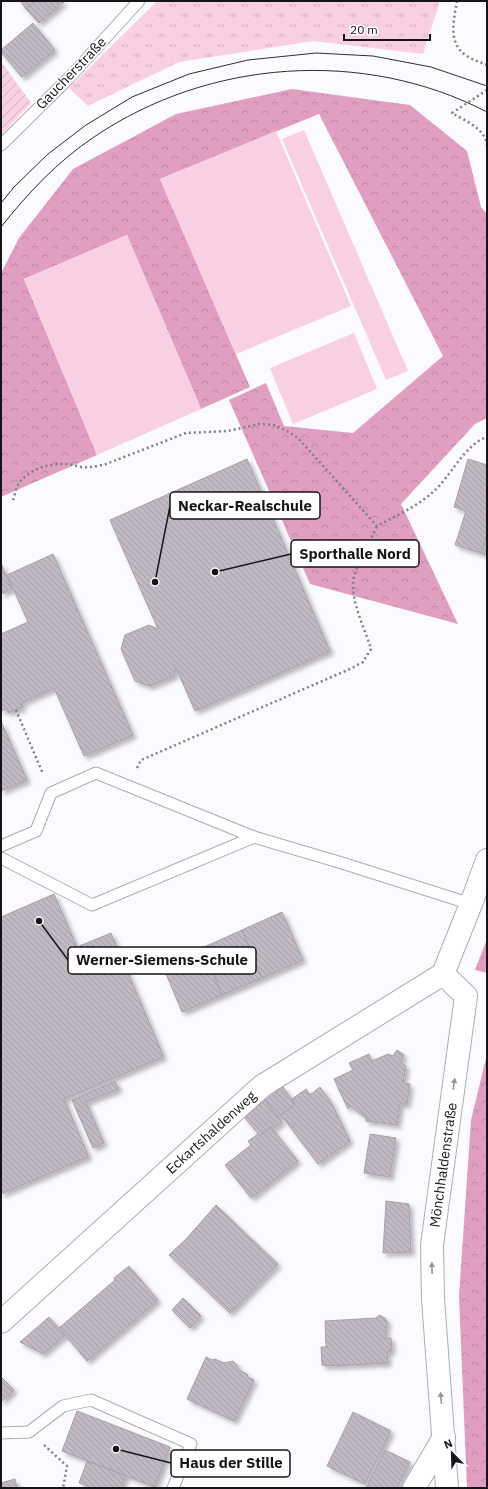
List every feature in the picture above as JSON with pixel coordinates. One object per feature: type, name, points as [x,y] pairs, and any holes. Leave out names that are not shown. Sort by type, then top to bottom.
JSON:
[{"type":"street","points":[[443,974],[487,860]]},
{"type":"street","name":"Eckartshaldenweg","points":[[1,1322],[262,1086],[443,974]]},
{"type":"street","name":"Mönchhaldenstraße","points":[[443,974],[466,996],[432,1245],[433,1299],[447,1488]]},
{"type":"street","points":[[414,1488],[444,1437]]},
{"type":"lane","name":"Gaucherstraße","points":[[1,145],[70,77],[139,1]]},
{"type":"lane","points":[[1,846],[36,831],[51,793],[96,773],[254,837],[471,904]]},
{"type":"lane","points":[[1,858],[92,905],[254,837]]},
{"type":"lane","points":[[1,1433],[29,1432],[63,1406],[90,1400],[191,1444],[173,1488]]},
{"type":"path","points":[[457,1],[452,30],[456,46],[465,55],[487,65]]},
{"type":"path","points":[[487,90],[452,113],[479,129],[487,142],[487,145]]},
{"type":"path","points":[[13,500],[18,484],[36,469],[54,464],[92,467],[106,464],[186,433],[228,431],[259,424],[274,425],[287,430],[298,438],[376,526]]},
{"type":"path","points":[[127,786],[141,760],[363,662],[371,649],[353,597],[353,582],[355,572],[376,526],[435,491],[473,445],[481,439],[487,437]]},
{"type":"path","points":[[16,710],[51,793]]},
{"type":"path","points":[[29,1432],[67,1466],[63,1488]]},
{"type":"green space","points":[[157,1],[440,1],[423,54],[313,41],[179,62],[88,106],[69,88]]},
{"type":"green space","points":[[1,61],[31,103],[1,135]]},
{"type":"green space","points":[[292,89],[410,105],[467,151],[481,207],[487,214],[487,418],[475,424],[401,504],[458,624],[310,584],[229,400],[266,383],[284,426],[353,433],[443,356],[319,114],[160,179],[250,387],[201,409],[127,235],[24,279],[97,455],[1,497],[1,273],[19,238],[73,169],[176,114]]},
{"type":"green space","points":[[304,130],[408,371],[386,380],[282,139]]},
{"type":"green space","points":[[276,131],[351,306],[236,354],[160,179]]},
{"type":"green space","points":[[127,235],[201,409],[97,455],[24,279]]},
{"type":"green space","points":[[354,333],[377,389],[293,424],[270,368]]},
{"type":"green space","points":[[487,939],[487,973],[475,970]]},
{"type":"green space","points":[[487,1054],[487,1488],[467,1488],[459,1296],[471,1120]]},
{"type":"building","points":[[20,1],[36,1],[26,9]]},
{"type":"building","points":[[36,1],[64,2],[39,23],[26,9]]},
{"type":"building","points":[[33,23],[55,50],[22,77],[1,52],[1,50]]},
{"type":"building","points":[[247,459],[330,651],[195,711],[176,668],[174,676],[150,686],[135,681],[121,649],[125,635],[149,625],[158,629],[110,520]]},
{"type":"building","points":[[468,459],[487,465],[487,534],[481,553],[455,545],[466,511],[454,507]]},
{"type":"building","points":[[487,534],[487,555],[481,553]]},
{"type":"building","points":[[53,554],[133,735],[84,756],[54,688],[21,703],[23,707],[8,713],[7,709],[1,711],[1,634],[28,622],[7,575]]},
{"type":"building","points":[[1,563],[12,589],[1,594]]},
{"type":"building","points":[[1,721],[27,780],[1,791]]},
{"type":"building","points":[[54,894],[77,947],[111,933],[163,1057],[64,1099],[88,1157],[1,1194],[1,917]]},
{"type":"building","points":[[282,912],[303,960],[262,978],[242,930]]},
{"type":"building","points":[[242,930],[262,978],[222,995],[202,948]]},
{"type":"building","points":[[202,948],[222,995],[182,1012],[162,964]]},
{"type":"building","points":[[397,1050],[404,1055],[400,1062],[406,1066],[403,1083],[410,1084],[407,1104],[400,1104],[397,1125],[366,1121],[366,1118],[350,1106],[348,1109],[334,1079],[353,1070],[349,1063],[369,1054],[372,1061],[388,1054],[393,1056]]},
{"type":"building","points":[[115,1081],[119,1089],[86,1102],[104,1143],[93,1148],[72,1100]]},
{"type":"building","points":[[283,1087],[295,1104],[278,1117],[265,1100]]},
{"type":"building","points":[[320,1087],[331,1102],[350,1141],[318,1164],[281,1115],[295,1104],[292,1099],[306,1089],[310,1095]]},
{"type":"building","points":[[265,1100],[282,1122],[272,1129],[271,1127],[260,1136],[244,1117]]},
{"type":"building","points":[[271,1127],[298,1161],[251,1198],[225,1165],[251,1145],[248,1141],[258,1134],[260,1136]]},
{"type":"building","points":[[370,1134],[396,1138],[390,1177],[364,1173]]},
{"type":"building","points":[[386,1201],[409,1204],[411,1252],[383,1253]]},
{"type":"building","points":[[216,1205],[278,1264],[230,1313],[169,1255],[187,1238]]},
{"type":"building","points":[[129,1266],[158,1300],[87,1361],[59,1328]]},
{"type":"building","points":[[183,1298],[201,1316],[190,1328],[172,1310]]},
{"type":"building","points":[[379,1315],[385,1318],[388,1324],[386,1327],[386,1338],[391,1338],[392,1351],[387,1352],[388,1363],[322,1365],[321,1347],[326,1347],[325,1321],[376,1318]]},
{"type":"building","points":[[49,1317],[65,1335],[43,1354],[20,1342]]},
{"type":"building","points":[[206,1357],[224,1363],[233,1361],[239,1370],[254,1380],[234,1421],[187,1399]]},
{"type":"building","points":[[1,1377],[14,1390],[1,1402]]},
{"type":"building","points":[[77,1411],[170,1447],[155,1487],[62,1451]]},
{"type":"building","points":[[353,1412],[391,1431],[365,1484],[327,1466]]},
{"type":"building","points":[[385,1450],[410,1462],[397,1488],[366,1488]]},
{"type":"building","points":[[87,1461],[126,1476],[121,1488],[93,1488],[79,1483]]},
{"type":"building","points":[[15,1479],[17,1488],[1,1488],[1,1483]]},
{"type":"tram line","points":[[1,203],[14,187],[48,154],[86,125],[132,97],[189,74],[248,60],[316,53],[373,56],[431,67],[487,86]]},
{"type":"tram line","points":[[1,227],[44,178],[68,156],[94,137],[139,111],[187,91],[236,78],[288,71],[339,71],[390,78],[440,92],[487,112]]},
{"type":"place","name":"Sporthalle Nord","points":[[215,572]]},
{"type":"place","name":"Neckar-Realschule","points":[[155,582]]},
{"type":"place","name":"Werner-Siemens-Schule","points":[[39,921]]},
{"type":"place","name":"Haus der Stille","points":[[116,1449]]}]
